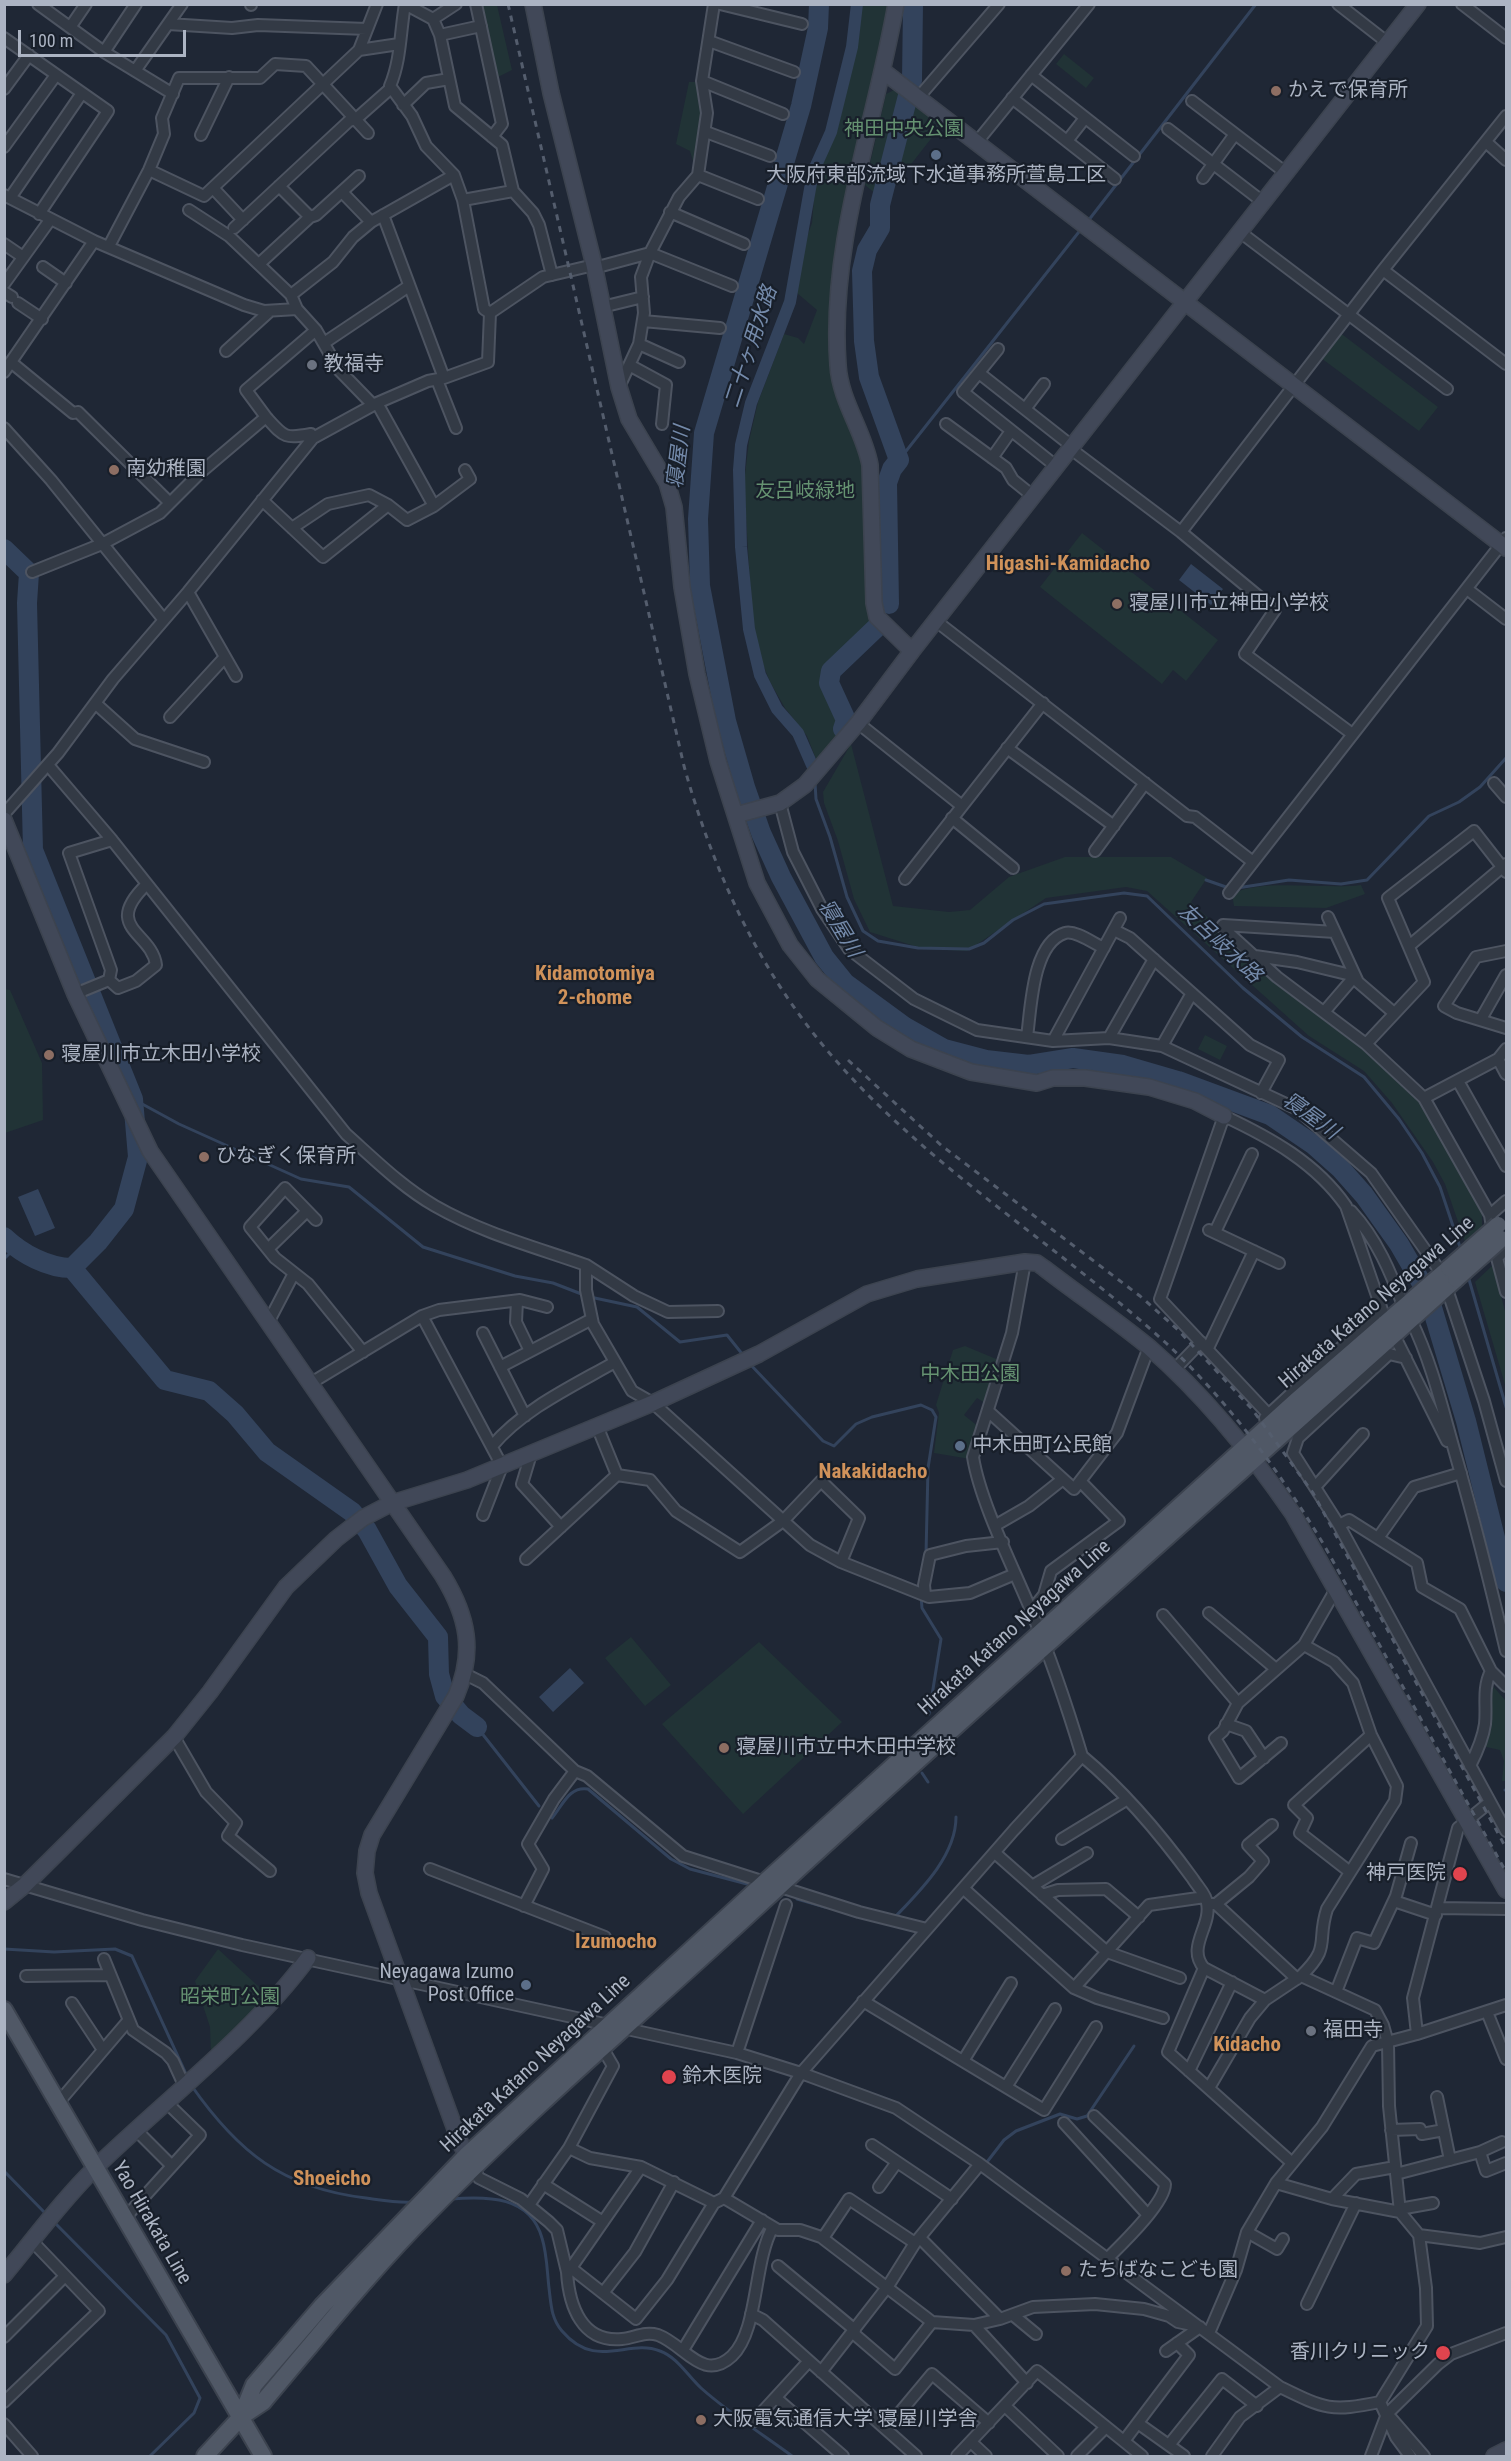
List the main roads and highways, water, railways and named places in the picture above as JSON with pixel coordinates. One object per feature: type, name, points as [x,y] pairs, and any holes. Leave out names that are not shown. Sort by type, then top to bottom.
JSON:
[{"type":"main road","name":"Hirakata Katano Neyagawa Line","points":[[205,2457],[241,2417],[263,2402],[429,2203],[470,2163],[772,1884],[1501,1230]]},
{"type":"main road","name":"Yao Hirakata Line","points":[[4,2010],[264,2457]]},
{"type":"main road","name":"Hirakata Katano Neyagawa Line","points":[[241,2417],[254,2385],[322,2306],[410,2212],[447,2193],[470,2163],[603,2049],[617,2027]]},
{"type":"water","points":[[1191,564],[1223,589],[1211,605],[1179,580]]},
{"type":"water","points":[[38,1189],[55,1228],[35,1236],[18,1197]]},
{"type":"water","points":[[570,1668],[584,1683],[553,1712],[539,1697]]},
{"type":"waterway","name":"寝屋川","points":[[819,4],[818,28],[801,106],[704,433],[698,519],[700,586],[726,721],[761,833],[781,877],[824,957],[845,983],[905,1027],[944,1049],[986,1060],[1029,1065],[1073,1058],[1123,1065],[1178,1081],[1270,1115],[1314,1145],[1341,1169],[1364,1195],[1399,1244],[1428,1294],[1466,1421],[1506,1582]]},
{"type":"waterway","name":"二十ヶ用水路","points":[[812,765],[798,733],[777,709],[760,675],[749,629],[741,547],[739,470],[741,445],[751,403],[790,302],[813,172],[831,132],[852,47],[857,4]]},
{"type":"waterway","points":[[889,604],[887,483],[892,469],[899,460],[869,377],[864,341],[862,271],[867,250],[880,228],[880,205],[912,80],[913,4]]},
{"type":"waterway","points":[[1088,221],[1256,4]]},
{"type":"waterway","points":[[899,460],[1082,228]]},
{"type":"waterway","points":[[4,549],[29,573],[27,603],[33,850],[133,1099],[138,1157],[124,1209],[98,1242],[72,1268]]},
{"type":"waterway","points":[[843,729],[846,720],[829,683],[831,671],[877,627]]},
{"type":"waterway","points":[[1237,888],[1289,880],[1341,884],[1367,880],[1429,816],[1459,802],[1480,787],[1506,758]]},
{"type":"waterway","name":"友呂岐水路","points":[[815,783],[816,799],[830,837],[847,897],[863,931],[878,941],[918,948],[969,949],[984,943],[1013,920],[1044,904],[1124,893],[1147,896],[1243,988],[1302,1037],[1364,1077],[1399,1119],[1422,1153],[1440,1187],[1461,1250]]},
{"type":"waterway","points":[[1206,880],[1226,887]]},
{"type":"waterway","points":[[133,1099],[179,1124],[301,1179],[349,1187],[423,1247],[515,1276],[553,1283],[584,1295]]},
{"type":"waterway","points":[[4,1237],[36,1259],[54,1266],[72,1268],[165,1380],[209,1391],[235,1414],[267,1452],[352,1512],[367,1530],[398,1586],[438,1637],[439,1674],[445,1696],[461,1715],[477,1727]]},
{"type":"waterway","points":[[4,1259],[15,1248]]},
{"type":"waterway","name":"友呂岐水路","points":[[1468,1276],[1506,1407]]},
{"type":"waterway","points":[[590,1297],[637,1307],[680,1342],[727,1335],[743,1355]]},
{"type":"waterway","points":[[749,1363],[823,1441],[834,1446],[856,1424],[872,1417],[921,1405],[932,1410],[936,1417],[928,1468],[926,1554]]},
{"type":"waterway","points":[[921,1596],[922,1608],[941,1639],[929,1714]]},
{"type":"waterway","points":[[477,1727],[539,1806]]},
{"type":"waterway","points":[[922,1773],[928,1782]]},
{"type":"waterway","points":[[552,1818],[571,1793],[588,1789],[671,1859],[690,1869],[747,1884]]},
{"type":"waterway","points":[[895,1917],[935,1872],[943,1859],[950,1845],[956,1817]]},
{"type":"waterway","points":[[797,1899],[825,1907]]},
{"type":"waterway","points":[[4,1949],[54,1952],[115,1949],[132,1956],[187,2076]]},
{"type":"waterway","points":[[987,2162],[1004,2140],[1016,2131],[1060,2114],[1077,2119],[1087,2116],[1134,2046]]},
{"type":"waterway","points":[[191,2085],[226,2130],[245,2148],[286,2176],[336,2193],[412,2202]]},
{"type":"waterway","points":[[4,2171],[46,2214]]},
{"type":"waterway","points":[[451,2199],[493,2199],[518,2206],[528,2214],[536,2224],[544,2244],[554,2316],[558,2326],[575,2343],[587,2349],[600,2351],[648,2348],[666,2354],[734,2415],[792,2456]]},
{"type":"waterway","points":[[53,2221],[166,2335],[200,2398],[194,2413],[150,2456]]},
{"type":"railway","points":[[508,4],[684,766],[705,833],[746,928],[763,959],[801,1017],[840,1065],[882,1109],[927,1150],[1120,1303],[1166,1343],[1232,1414],[1290,1491],[1324,1545],[1506,1872]]},
{"type":"railway","points":[[848,1060],[942,1146],[1140,1296],[1178,1330],[1252,1409],[1313,1493],[1506,1848]]},
{"type":"place","name":"かえで保育所","points":[[1276,91]]},
{"type":"place","name":"大阪府東部流域下水道事務所萱島工区","points":[[936,155]]},
{"type":"place","name":"教福寺","points":[[312,365]]},
{"type":"place","name":"南幼稚園","points":[[114,470]]},
{"type":"place","name":"寝屋川市立神田小学校","points":[[1117,604]]},
{"type":"place","name":"寝屋川市立木田小学校","points":[[49,1055]]},
{"type":"place","name":"ひなぎく保育所","points":[[204,1157]]},
{"type":"place","name":"中木田町公民館","points":[[960,1446]]},
{"type":"place","name":"寝屋川市立中木田中学校","points":[[724,1748]]},
{"type":"place","name":"神戸医院","points":[[1460,1874]]},
{"type":"place","name":"Neyagawa Izumo Post Office","points":[[526,1985]]},
{"type":"place","name":"福田寺","points":[[1311,2031]]},
{"type":"place","name":"鈴木医院","points":[[669,2077]]},
{"type":"place","name":"たちばなこども園","points":[[1066,2271]]},
{"type":"place","name":"香川クリニック","points":[[1443,2353]]},
{"type":"place","name":"大阪電気通信大学 寝屋川学舎","points":[[701,2420]]},
{"type":"district","name":"Higashi-Kamidacho","points":[[1068,565]]},
{"type":"district","name":"Kidamotomiya 2-chome","points":[[595,987]]},
{"type":"district","name":"Nakakidacho","points":[[873,1473]]},
{"type":"district","name":"Izumocho","points":[[616,1943]]},
{"type":"district","name":"Kidacho","points":[[1247,2046]]},
{"type":"district","name":"Shoeicho","points":[[332,2180]]},
{"type":"park label","name":"神田中央公園","points":[[904,130]]},
{"type":"park label","name":"友呂岐緑地","points":[[805,492]]},
{"type":"park label","name":"中木田公園","points":[[970,1375]]},
{"type":"park label","name":"昭栄町公園","points":[[230,1998]]}]
